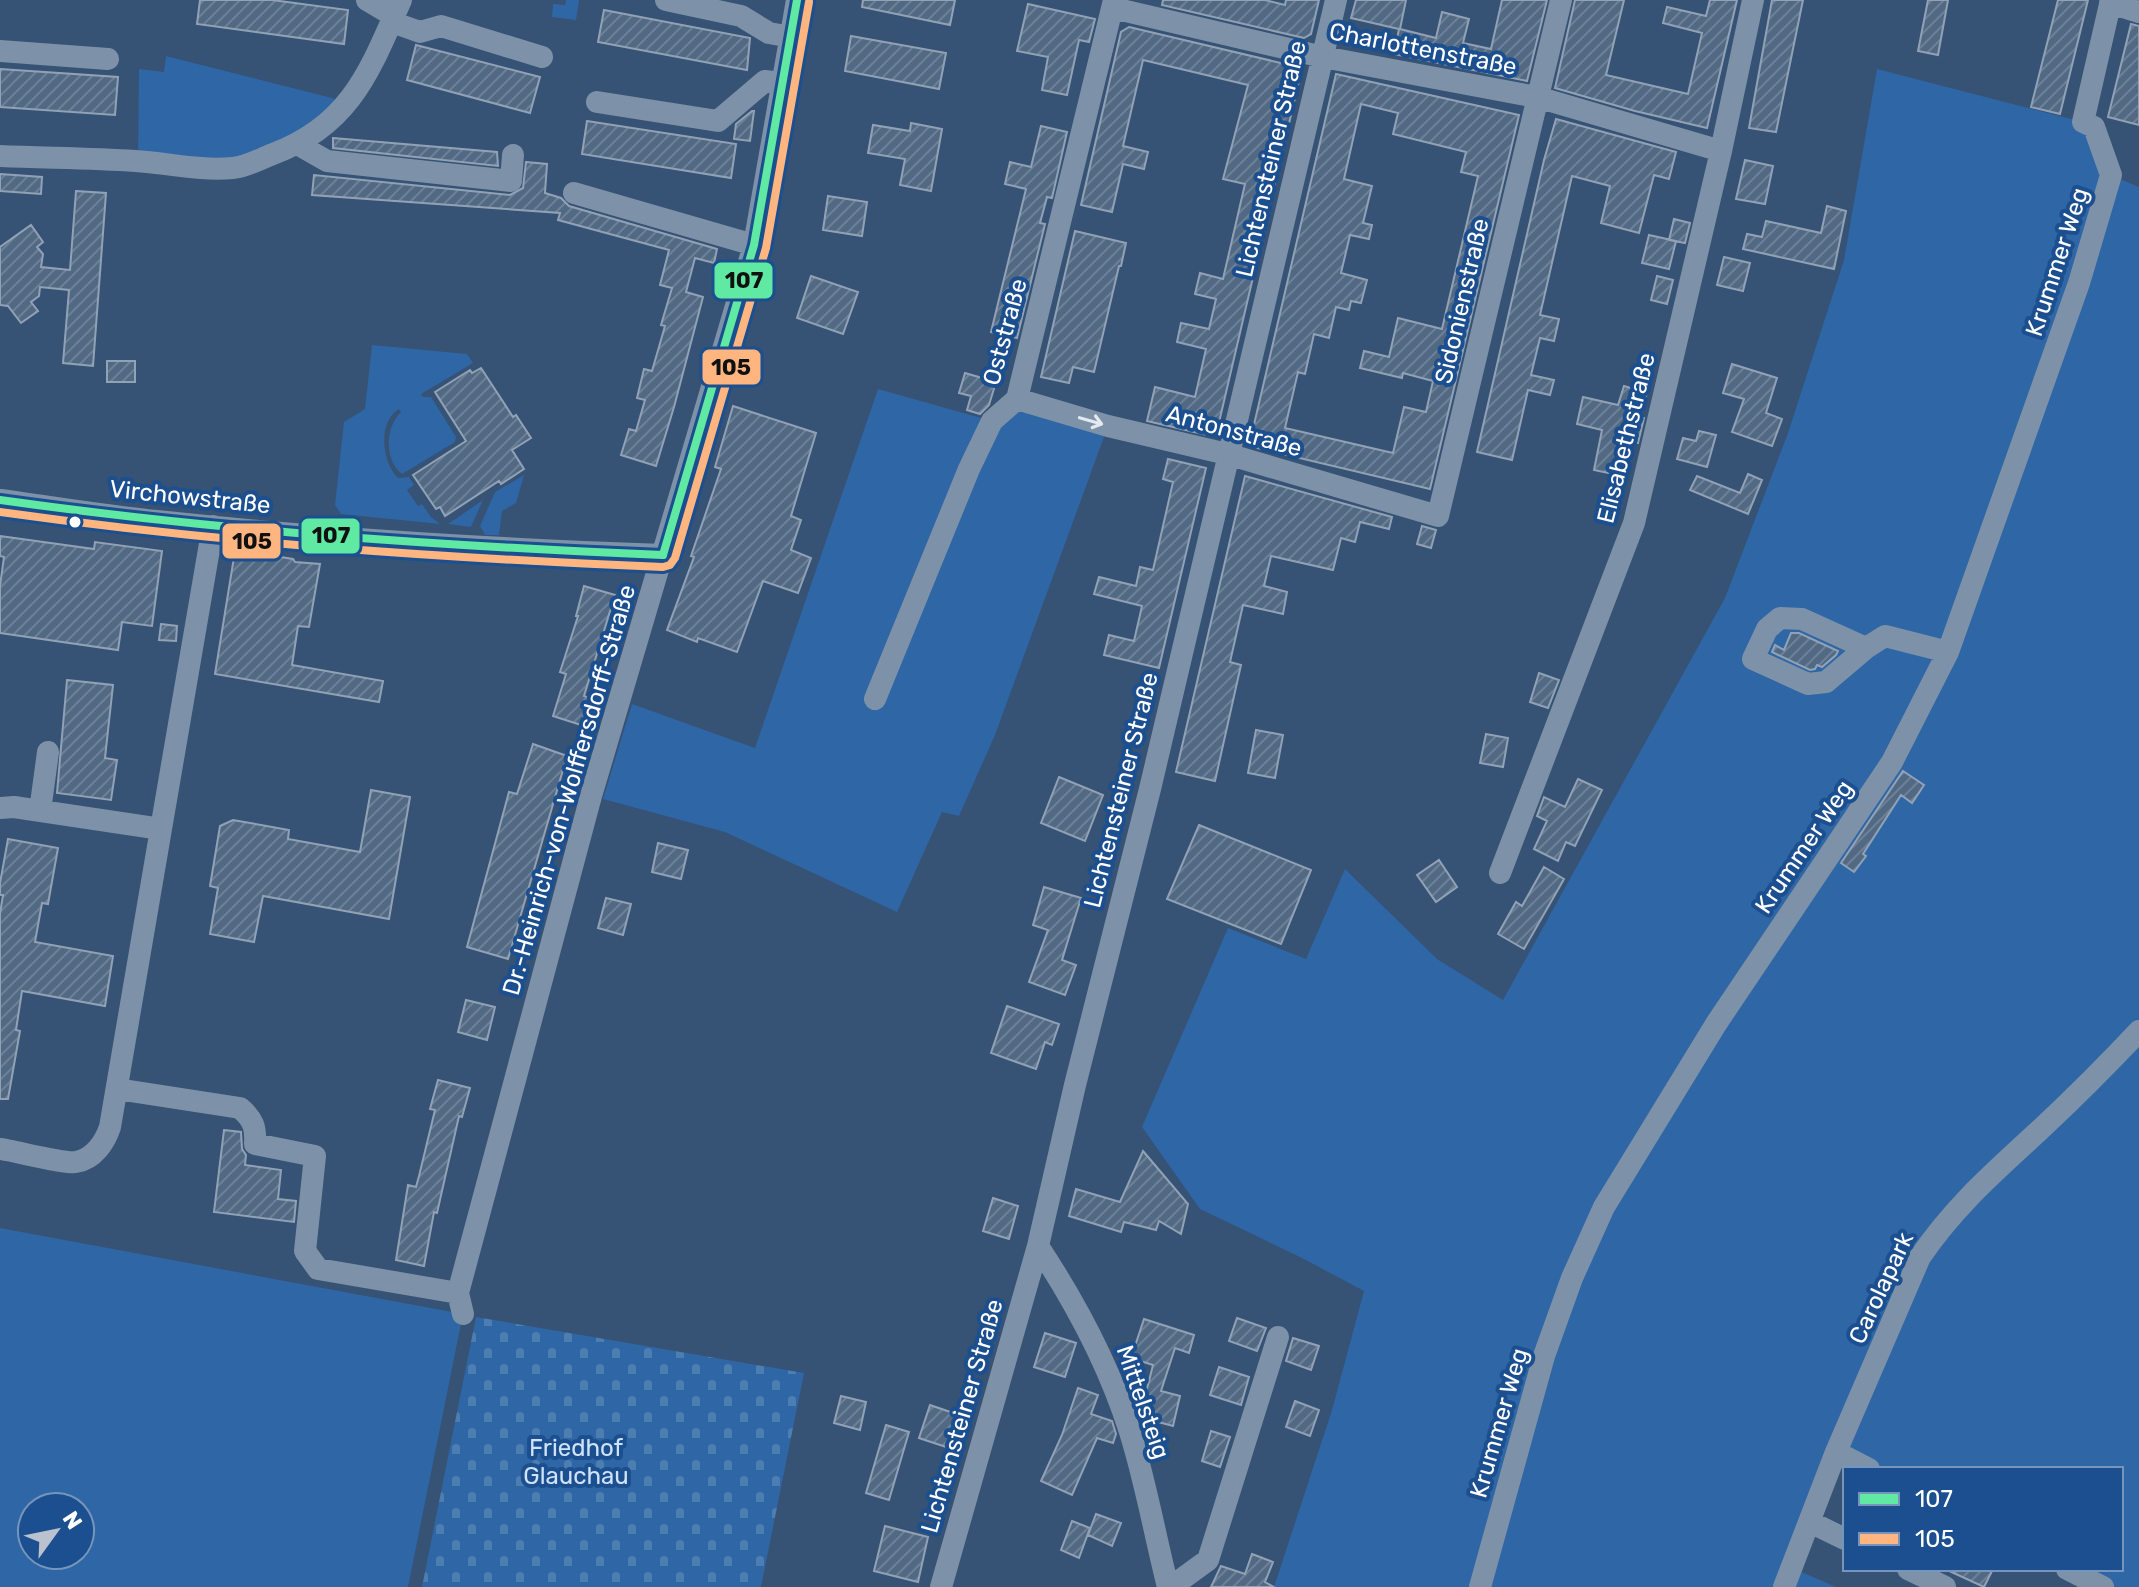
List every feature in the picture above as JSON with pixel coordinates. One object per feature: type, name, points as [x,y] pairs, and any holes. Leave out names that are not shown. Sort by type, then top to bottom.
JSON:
[{"type":"street","points":[[367,0],[395,13],[420,32],[441,26],[542,57]]},
{"type":"street","points":[[666,0],[741,16],[769,33],[791,37]]},
{"type":"street","name":"Dr.-Heinrich-von-Wolffersdorff-Straße","points":[[117,1089],[240,1108],[250,1117],[256,1130],[255,1144],[315,1156],[305,1251],[318,1269],[460,1304],[591,796],[754,245],[797,0]]},
{"type":"street","name":"Lichtensteiner Straße","points":[[941,1587],[1038,1246],[1150,789],[1336,0]]},
{"type":"street","name":"Sidonienstraße","points":[[1438,516],[1561,0]]},
{"type":"street","name":"Elisabethstraße","points":[[1500,873],[1634,523],[1753,0]]},
{"type":"street","points":[[2111,2],[2139,12]]},
{"type":"street","name":"Krummer Weg","points":[[1480,1587],[1544,1356],[1572,1278],[1604,1207],[1716,1024],[1892,762],[1948,652],[2079,283],[2111,175],[2094,127],[2083,122],[2111,2]]},
{"type":"street","name":"Charlottenstraße","points":[[1114,4],[1323,57],[1537,97],[1721,151]]},
{"type":"street","name":"Oststraße","points":[[875,699],[969,469],[992,421],[1017,399],[1114,4]]},
{"type":"street","points":[[0,156],[236,168],[299,145],[325,126],[348,102],[378,57],[395,13]]},
{"type":"street","points":[[0,51],[108,59]]},
{"type":"street","points":[[597,102],[718,121],[765,81],[782,83]]},
{"type":"street","points":[[299,145],[327,161],[511,181],[513,155]]},
{"type":"street","points":[[574,193],[754,245]]},
{"type":"street","name":"Antonstraße","points":[[1017,399],[1108,426],[1227,454],[1438,516]]},
{"type":"street","name":"Virchowstraße","points":[[0,500],[213,526],[460,546],[663,555]]},
{"type":"street","points":[[0,1149],[76,1162],[98,1150],[106,1140],[213,526]]},
{"type":"street","points":[[1866,648],[1885,636],[1948,652]]},
{"type":"street","points":[[40,811],[48,752]]},
{"type":"street","points":[[0,808],[14,807],[161,829]]},
{"type":"street","name":"Carolapark","points":[[1784,1587],[1836,1452],[1920,1257],[1937,1231],[1971,1192],[2085,1088],[2139,1031]]},
{"type":"street","name":"Mittelsteig","points":[[1038,1246],[1071,1296],[1094,1339],[1130,1432],[1169,1587],[1208,1560],[1278,1337]]},
{"type":"street","points":[[1836,1452],[1865,1467]]},
{"type":"street","points":[[1810,1522],[1843,1538]]},
{"type":"street","points":[[1912,1571],[1945,1587]]},
{"type":"street","points":[[2071,1571],[2103,1587]]},
{"type":"green space","points":[[566,0],[579,0],[576,20],[552,17],[553,4],[565,5]]},
{"type":"green space","points":[[166,56],[348,102],[236,168],[138,161],[139,69],[164,72]]},
{"type":"green space","points":[[1877,69],[2083,122],[2111,175],[2139,187],[2139,1587],[2108,1587],[2077,1571],[2123,1571],[2123,1467],[1871,1467],[1834,1448],[1788,1566],[1836,1587],[1274,1587],[1332,1410],[1364,1291],[1200,1209],[1142,1127],[1228,928],[1306,959],[1345,869],[1437,959],[1503,1000],[1725,598],[1788,433],[1844,260]]},
{"type":"green space","points":[[372,345],[467,354],[473,363],[421,394],[431,397],[456,437],[455,442],[402,474],[392,461],[389,443],[392,426],[401,412],[399,409],[387,423],[384,443],[388,463],[398,478],[409,477],[414,485],[407,490],[418,506],[422,504],[440,524],[341,514],[335,505],[344,422],[365,409]]},
{"type":"green space","points":[[878,389],[992,421],[1017,399],[1108,426],[995,735],[959,816],[942,812],[897,912],[725,832],[603,799],[632,704],[755,748]]},
{"type":"green space","points":[[524,475],[516,503],[502,511],[499,535],[485,535],[480,526],[495,492]]},
{"type":"green space","points":[[483,500],[471,527],[448,524]]},
{"type":"green space","points":[[0,1228],[463,1314],[408,1587],[0,1587]]},
{"type":"green space","name":"Friedhof Glauchau","points":[[476,1317],[804,1373],[761,1587],[422,1587]]},
{"type":"building","points":[[200,0],[272,0],[348,10],[344,44],[197,24]]},
{"type":"building","points":[[863,0],[955,0],[950,25],[862,7]]},
{"type":"building","points":[[1163,0],[1265,0],[1285,5],[1286,0],[1319,0],[1311,34],[1304,38],[1162,5]]},
{"type":"building","points":[[1356,0],[1406,0],[1400,29],[1436,38],[1442,12],[1469,19],[1463,43],[1491,49],[1502,0],[1547,0],[1527,81],[1394,54],[1399,29],[1351,18]]},
{"type":"building","points":[[1575,0],[1624,0],[1606,75],[1688,94],[1702,33],[1663,23],[1667,7],[1706,16],[1710,0],[1737,0],[1707,128],[1555,88]]},
{"type":"building","points":[[1772,0],[1803,0],[1776,132],[1749,128]]},
{"type":"building","points":[[1928,0],[1948,0],[1938,55],[1918,51]]},
{"type":"building","points":[[2058,0],[2088,0],[2060,114],[2031,107]]},
{"type":"building","points":[[1028,4],[1095,19],[1089,42],[1079,40],[1067,95],[1042,90],[1048,57],[1017,51]]},
{"type":"building","points":[[604,10],[750,38],[747,70],[598,42]]},
{"type":"building","points":[[2131,24],[2139,26],[2139,125],[2108,117]]},
{"type":"building","points":[[1129,27],[1302,68],[1217,431],[1211,436],[1147,421],[1155,387],[1195,397],[1206,349],[1177,342],[1181,323],[1209,329],[1216,299],[1195,294],[1200,273],[1223,279],[1245,184],[1223,179],[1248,85],[1143,60],[1123,146],[1148,152],[1144,169],[1123,164],[1112,212],[1081,205],[1121,32]]},
{"type":"building","points":[[851,36],[946,53],[939,89],[845,71]]},
{"type":"building","points":[[416,45],[540,77],[530,113],[407,80]]},
{"type":"building","points":[[0,69],[118,77],[115,115],[0,107]]},
{"type":"building","points":[[1336,74],[1519,115],[1430,489],[1249,446]],"holes":[[[1361,104],[1398,113],[1393,134],[1466,152],[1461,172],[1478,176],[1442,329],[1398,318],[1389,357],[1364,351],[1360,368],[1402,378],[1403,373],[1433,381],[1426,412],[1404,407],[1393,453],[1285,428],[1298,372],[1305,374],[1314,334],[1329,338],[1336,307],[1349,310],[1351,301],[1361,303],[1367,280],[1341,273],[1350,235],[1369,239],[1372,225],[1363,223],[1372,186],[1344,179]]]},
{"type":"building","points":[[752,111],[750,141],[734,139],[736,124]]},
{"type":"building","points":[[1556,119],[1676,152],[1669,179],[1654,175],[1639,233],[1601,223],[1610,186],[1572,176],[1540,315],[1559,319],[1554,341],[1540,338],[1531,375],[1554,380],[1550,395],[1528,390],[1512,460],[1477,452]]},
{"type":"building","points":[[587,121],[736,144],[731,178],[582,154]]},
{"type":"building","points":[[911,123],[942,129],[931,191],[900,185],[905,159],[868,153],[873,125],[910,131]]},
{"type":"building","points":[[1041,126],[1067,132],[1052,198],[1047,197],[1040,223],[1045,224],[1017,338],[991,332],[1026,189],[1005,184],[1010,162],[1031,167]]},
{"type":"building","points":[[333,138],[497,152],[498,166],[333,148]]},
{"type":"building","points":[[1745,160],[1773,166],[1765,204],[1736,199]]},
{"type":"building","points":[[526,162],[547,164],[545,193],[561,198],[569,206],[717,249],[714,263],[695,258],[686,292],[703,297],[656,466],[621,455],[629,429],[636,431],[645,400],[637,398],[644,369],[652,371],[665,326],[661,325],[672,288],[660,285],[669,250],[558,220],[560,213],[312,195],[314,175],[510,195],[523,188]]},
{"type":"building","points":[[0,174],[42,177],[41,194],[0,191]]},
{"type":"building","points":[[76,191],[106,193],[93,366],[63,363],[69,290],[40,287],[39,296],[31,302],[38,311],[21,323],[8,306],[0,305],[0,247],[31,225],[43,242],[37,247],[43,254],[41,267],[70,270]]},
{"type":"building","points":[[828,196],[867,202],[862,236],[823,230]]},
{"type":"building","points":[[1827,206],[1846,211],[1834,269],[1743,249],[1747,234],[1762,237],[1766,221],[1821,233]]},
{"type":"building","points":[[1674,219],[1690,223],[1685,243],[1669,240]]},
{"type":"building","points":[[1075,231],[1126,243],[1094,372],[1073,367],[1069,383],[1041,377]]},
{"type":"building","points":[[1649,235],[1676,241],[1669,269],[1642,263]]},
{"type":"building","points":[[1724,257],[1750,263],[1743,291],[1717,285]]},
{"type":"building","points":[[811,276],[858,292],[843,334],[797,318]]},
{"type":"building","points":[[1657,276],[1673,280],[1667,304],[1651,300]]},
{"type":"building","points":[[107,361],[135,361],[135,382],[107,382]]},
{"type":"building","points":[[1732,364],[1777,378],[1766,413],[1782,419],[1772,446],[1732,432],[1744,399],[1723,393]]},
{"type":"building","points":[[481,368],[513,417],[516,415],[531,438],[512,450],[524,469],[501,484],[499,481],[445,516],[440,507],[436,509],[413,475],[466,441],[435,392],[470,370],[472,373]]},
{"type":"building","points":[[965,373],[996,382],[989,405],[980,414],[967,410],[971,396],[959,393]]},
{"type":"building","points":[[1624,386],[1647,393],[1640,417],[1644,418],[1638,443],[1630,441],[1623,476],[1594,470],[1602,430],[1577,424],[1583,397],[1618,405]]},
{"type":"building","points":[[733,406],[816,433],[791,516],[801,520],[791,550],[811,558],[798,593],[763,581],[737,652],[698,638],[697,642],[667,630],[721,469],[715,467]]},
{"type":"building","points":[[1699,431],[1716,435],[1707,467],[1677,459],[1683,438],[1696,441]]},
{"type":"building","points":[[1168,459],[1206,468],[1159,668],[1104,655],[1109,635],[1134,641],[1142,606],[1094,594],[1099,577],[1136,586],[1140,567],[1153,570],[1173,482],[1163,479]]},
{"type":"building","points":[[1748,474],[1762,480],[1748,514],[1690,490],[1697,476],[1740,493]]},
{"type":"building","points":[[1245,476],[1392,517],[1389,529],[1360,522],[1355,542],[1341,538],[1333,570],[1271,556],[1264,586],[1287,592],[1283,614],[1243,605],[1230,662],[1241,665],[1215,781],[1176,772]]},
{"type":"building","points":[[1422,526],[1436,530],[1431,548],[1417,544]]},
{"type":"building","points":[[0,536],[94,549],[95,542],[162,551],[152,626],[122,622],[118,650],[0,633],[0,586],[4,557],[0,556]]},
{"type":"building","points":[[250,552],[320,564],[309,627],[298,626],[292,665],[383,681],[379,702],[215,674],[234,557],[250,559]]},
{"type":"building","points":[[584,586],[615,595],[584,696],[589,698],[581,725],[553,716],[566,674],[560,672]]},
{"type":"building","points":[[161,624],[177,626],[176,641],[159,640]]},
{"type":"building","points":[[1791,633],[1799,633],[1838,651],[1822,667],[1817,665],[1810,670],[1772,652],[1775,645],[1784,650]]},
{"type":"building","points":[[1539,673],[1559,680],[1548,708],[1530,702]]},
{"type":"building","points":[[67,680],[113,685],[105,758],[117,760],[111,800],[57,793]]},
{"type":"building","points":[[1256,730],[1283,735],[1275,778],[1248,773]]},
{"type":"building","points":[[1486,734],[1508,738],[1503,767],[1480,763]]},
{"type":"building","points":[[533,744],[567,756],[508,959],[467,947],[509,792],[517,794]]},
{"type":"building","points":[[1903,771],[1924,785],[1912,803],[1901,795],[1854,872],[1841,863]]},
{"type":"building","points":[[1059,777],[1103,795],[1085,841],[1041,823]]},
{"type":"building","points":[[1578,779],[1602,790],[1575,846],[1566,842],[1558,861],[1534,849],[1547,821],[1537,816],[1544,797],[1565,807]]},
{"type":"building","points":[[371,790],[410,797],[389,919],[263,896],[254,942],[210,934],[218,888],[210,886],[220,826],[233,820],[289,830],[288,839],[360,852]]},
{"type":"building","points":[[1199,825],[1311,870],[1281,944],[1167,899]]},
{"type":"building","points":[[8,839],[58,848],[48,904],[42,903],[35,942],[113,956],[105,1006],[22,991],[16,1030],[20,1031],[8,1099],[0,1099],[0,914],[3,895],[0,895],[0,883]]},
{"type":"building","points":[[658,843],[688,850],[681,879],[652,872]]},
{"type":"building","points":[[1439,860],[1457,887],[1436,902],[1417,875]]},
{"type":"building","points":[[1544,867],[1564,879],[1524,949],[1498,934],[1516,902],[1522,906]]},
{"type":"building","points":[[1044,887],[1081,898],[1062,960],[1076,965],[1065,995],[1029,982],[1048,930],[1033,925]]},
{"type":"building","points":[[606,898],[631,904],[623,935],[598,928]]},
{"type":"building","points":[[466,1000],[495,1007],[487,1040],[458,1032]]},
{"type":"building","points":[[1007,1006],[1059,1024],[1052,1045],[1045,1042],[1036,1069],[991,1053]]},
{"type":"building","points":[[438,1080],[470,1088],[462,1117],[459,1116],[437,1213],[434,1212],[424,1266],[396,1260],[408,1185],[416,1187],[435,1110],[430,1109]]},
{"type":"building","points":[[224,1130],[241,1132],[245,1165],[281,1170],[278,1199],[296,1201],[294,1222],[214,1212]]},
{"type":"building","points":[[1143,1151],[1188,1204],[1181,1234],[1159,1221],[1156,1230],[1124,1222],[1121,1232],[1069,1216],[1076,1189],[1120,1202]]},
{"type":"building","points":[[993,1198],[1018,1206],[1009,1239],[983,1231]]},
{"type":"building","points":[[1237,1318],[1266,1328],[1257,1351],[1229,1341]]},
{"type":"building","points":[[1144,1319],[1194,1335],[1189,1353],[1175,1348],[1161,1391],[1180,1396],[1173,1426],[1140,1417],[1153,1365],[1131,1358]]},
{"type":"building","points":[[1045,1333],[1076,1343],[1065,1377],[1034,1367]]},
{"type":"building","points":[[1293,1338],[1319,1346],[1311,1370],[1286,1361]]},
{"type":"building","points":[[1219,1367],[1249,1377],[1241,1405],[1210,1395]]},
{"type":"building","points":[[1078,1388],[1098,1395],[1091,1414],[1112,1421],[1116,1434],[1113,1443],[1097,1438],[1072,1495],[1041,1481],[1062,1435]]},
{"type":"building","points":[[841,1396],[866,1402],[860,1430],[834,1423]]},
{"type":"building","points":[[1295,1401],[1319,1410],[1310,1436],[1286,1427]]},
{"type":"building","points":[[930,1405],[959,1415],[949,1448],[919,1438]]},
{"type":"building","points":[[886,1425],[909,1432],[889,1500],[866,1493]]},
{"type":"building","points":[[1211,1431],[1230,1437],[1220,1467],[1202,1461]]},
{"type":"building","points":[[1096,1514],[1121,1523],[1112,1546],[1088,1535]]},
{"type":"building","points":[[1072,1521],[1090,1528],[1079,1558],[1061,1550]]},
{"type":"building","points":[[885,1526],[928,1537],[918,1582],[874,1571]]},
{"type":"building","points":[[1252,1554],[1273,1562],[1265,1582],[1274,1587],[1211,1587],[1221,1566],[1245,1574]]},
{"type":"building","points":[[1949,1571],[1992,1571],[1984,1587]]},
{"type":"transit line","name":"107","points":[[663,555],[754,245],[797,0]]},
{"type":"transit line","name":"105","points":[[0,512],[331,548],[580,563],[670,565],[675,558],[766,248],[809,2]]},
{"type":"transit line","name":"107","points":[[0,500],[331,536],[663,555]]}]
